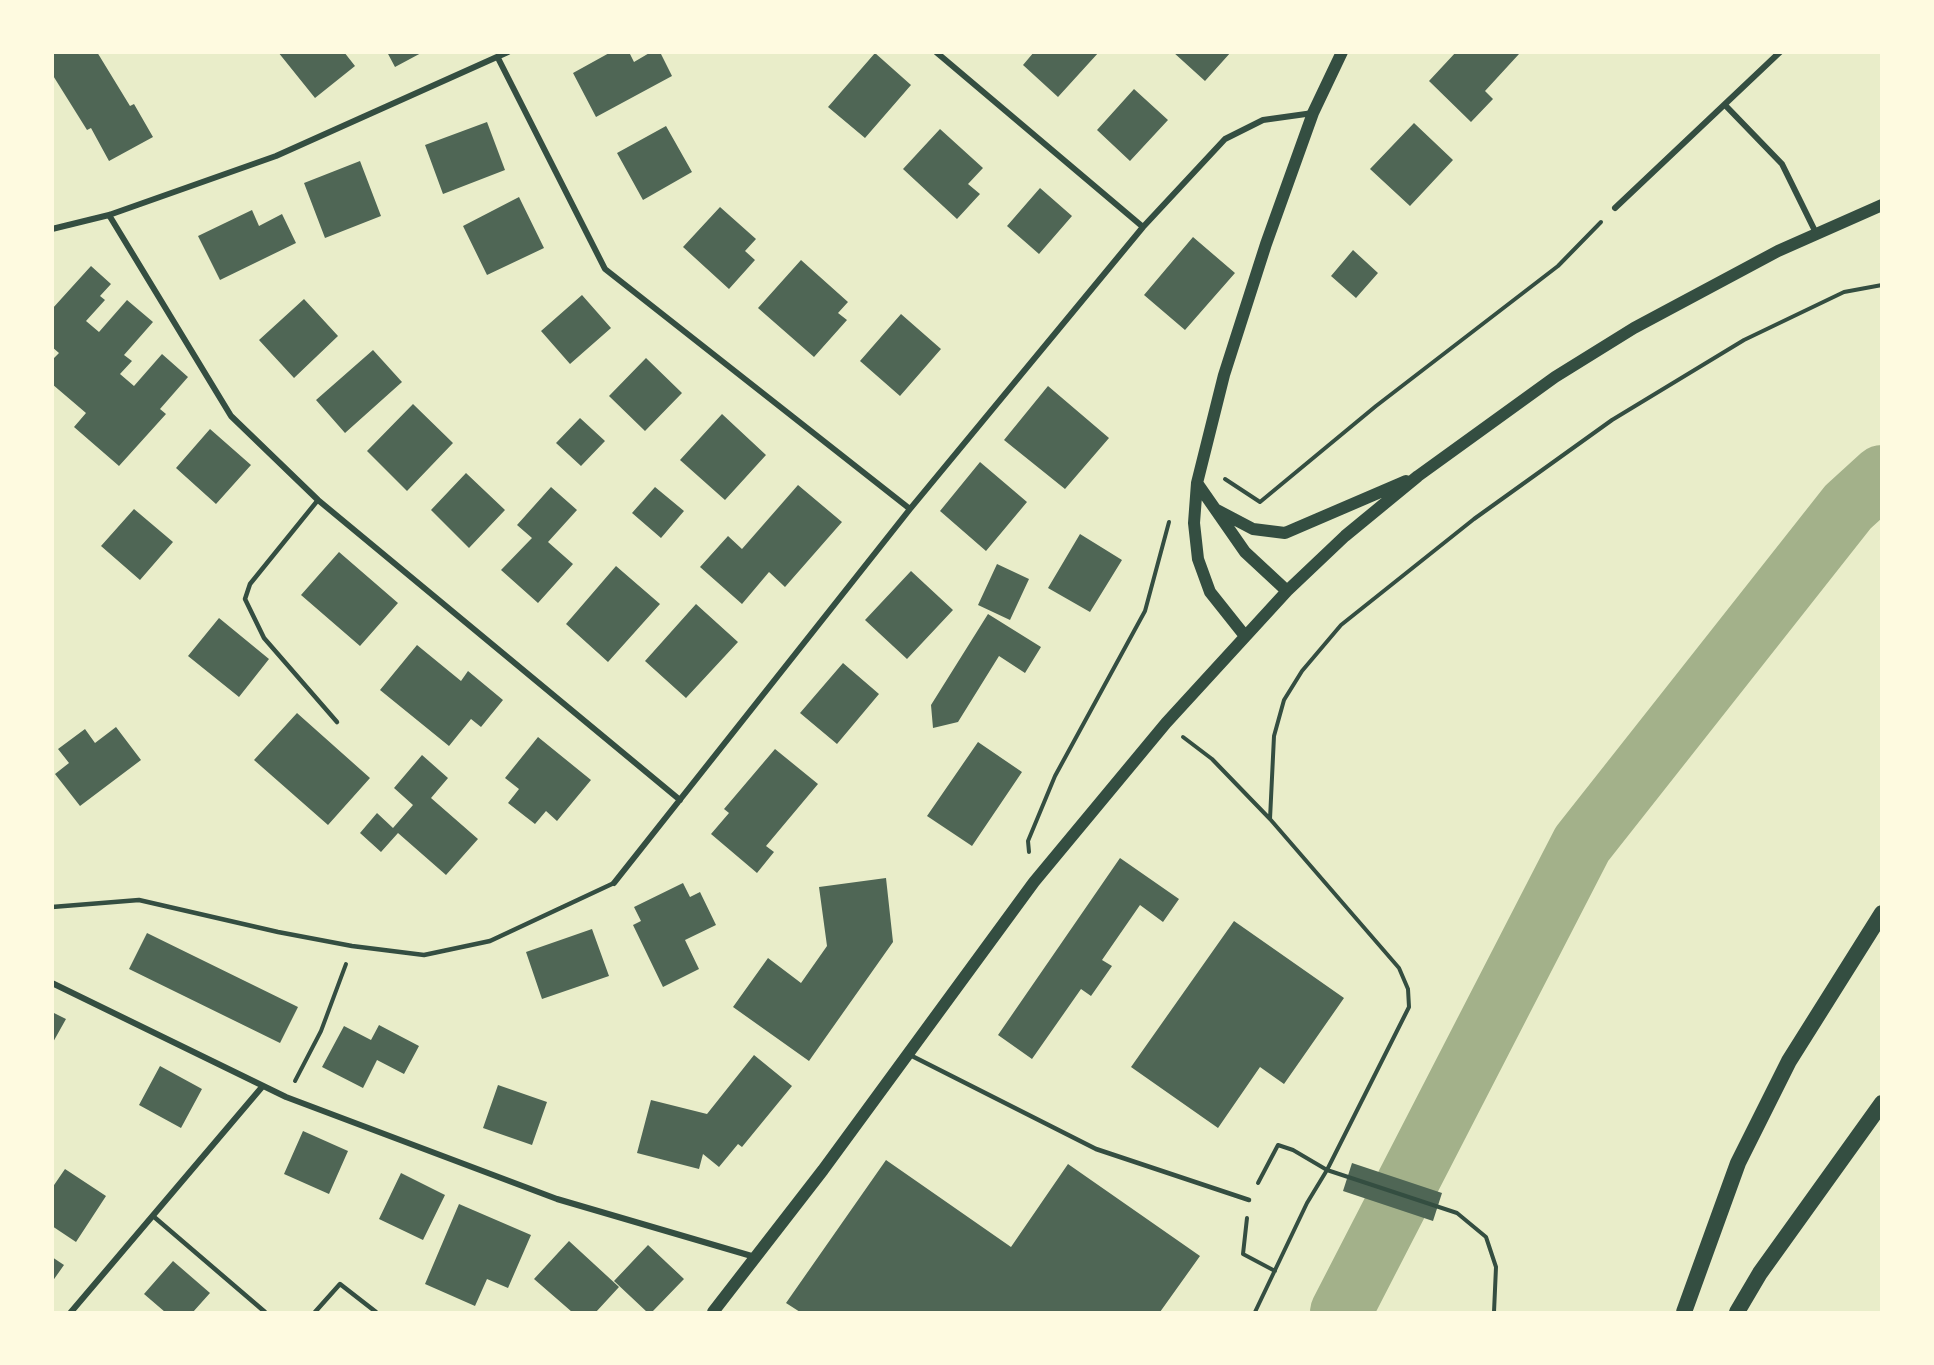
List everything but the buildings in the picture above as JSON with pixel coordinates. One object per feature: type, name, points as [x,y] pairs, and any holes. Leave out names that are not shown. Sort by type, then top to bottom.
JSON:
[{"type":"highway","points":[[1684,1312],[1738,1162],[1789,1061],[1881,913]]},
{"type":"highway","points":[[1851,963],[1881,922]]},
{"type":"highway","points":[[1737,1312],[1761,1273],[1881,1103]]},
{"type":"main road","points":[[1245,636],[1210,592],[1197,559],[1194,523],[1197,483],[1224,375],[1266,244],[1313,113],[1342,52]]},
{"type":"main road","points":[[713,1312],[758,1257],[1034,882],[1166,723],[1287,591],[1345,536],[1418,476],[1555,377],[1634,327],[1816,233],[1881,206]]},
{"type":"main road","points":[[1215,509],[1253,529],[1285,532],[1418,476]]},
{"type":"main road","points":[[1197,483],[1245,552],[1287,591]]},
{"type":"street","points":[[52,229],[109,215],[276,156],[508,52]]},
{"type":"street","points":[[936,52],[1143,227]]},
{"type":"street","points":[[1615,208],[1780,52]]},
{"type":"street","points":[[498,58],[605,268],[910,509]]},
{"type":"street","points":[[1725,105],[1782,164],[1816,233]]},
{"type":"street","points":[[614,883],[910,509],[1143,227],[1225,139],[1263,120],[1313,113]]},
{"type":"street","points":[[109,215],[231,416],[318,500],[680,800]]},
{"type":"street","points":[[52,983],[286,1097],[557,1199],[758,1257]]},
{"type":"street","points":[[71,1312],[262,1087]]},
{"type":"lane","points":[[318,500],[250,584],[245,599],[264,638],[337,722]]},
{"type":"lane","points":[[52,907],[139,900],[352,946],[424,954],[489,941],[614,883]]},
{"type":"lane","points":[[907,1054],[1096,1149],[1249,1200]]},
{"type":"lane","points":[[153,1216],[265,1312]]},
{"type":"lane","points":[[315,1312],[340,1284],[376,1312]]},
{"type":"path","points":[[1197,483],[1216,472],[1260,502],[1376,406],[1558,266],[1615,208]]},
{"type":"path","points":[[1270,819],[1274,736],[1284,700],[1302,671],[1341,626],[1474,519],[1612,420],[1744,340],[1844,292],[1881,285]]},
{"type":"path","points":[[1034,882],[1028,841],[1055,776],[1145,610],[1170,516]]},
{"type":"path","points":[[1166,723],[1212,759],[1270,819],[1399,968],[1408,989],[1409,1007],[1255,1312]]},
{"type":"path","points":[[286,1097],[321,1031],[352,946]]},
{"type":"path","points":[[1275,1270],[1243,1254],[1249,1200],[1278,1145],[1293,1150],[1327,1170],[1348,1178],[1457,1213],[1486,1237],[1496,1267],[1494,1312]]},
{"type":"waterway","points":[[1341,1312],[1582,844],[1848,507],[1882,476]]}]
